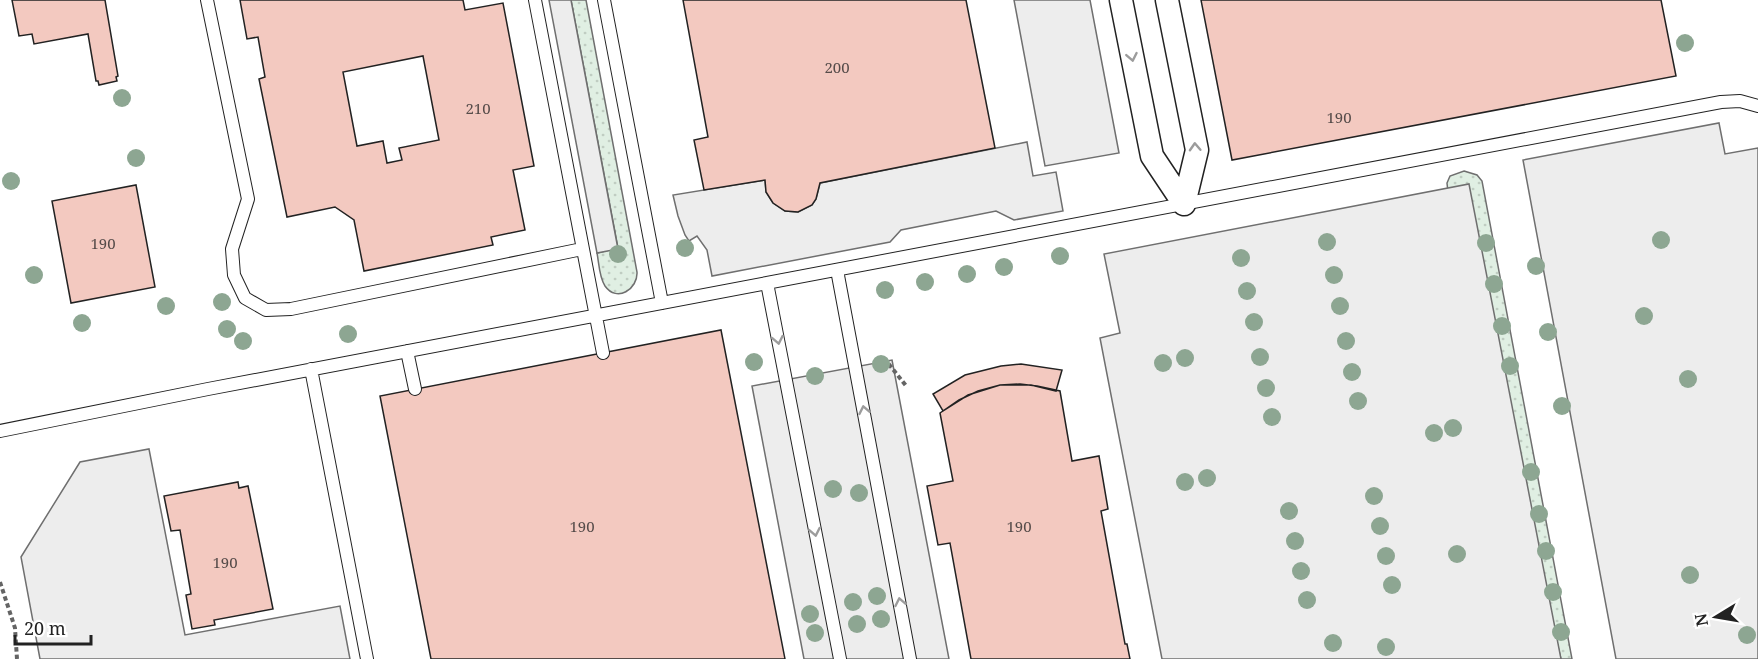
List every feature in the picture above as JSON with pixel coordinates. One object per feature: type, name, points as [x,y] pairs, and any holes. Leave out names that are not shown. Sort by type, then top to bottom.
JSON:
[{"type":"street","points":[[1121,0],[1152,156],[1184,204]]},
{"type":"street","points":[[1167,0],[1197,150],[1184,204]]},
{"type":"lane","points":[[207,0],[248,200],[232,249],[234,275],[245,298],[266,310],[291,309],[582,249]]},
{"type":"lane","points":[[535,0],[603,353]]},
{"type":"lane","points":[[604,0],[662,303]]},
{"type":"lane","points":[[0,431],[311,369],[1721,102],[1740,101],[1758,106]]},
{"type":"lane","points":[[837,270],[910,659]]},
{"type":"lane","points":[[767,283],[840,659]]},
{"type":"lane","points":[[407,351],[414,389]]},
{"type":"lane","points":[[311,369],[367,659]]},
{"type":"path","points":[[884,358],[907,387]]},
{"type":"path","points":[[0,582],[15,628],[17,659]]},
{"type":"green space","points":[[571,0],[586,0],[637,272],[634,284],[621,294],[610,291],[605,286],[597,253],[618,248]]},
{"type":"green space","points":[[1464,171],[1477,175],[1482,181],[1572,659],[1561,659],[1448,192],[1447,183],[1450,176]]},
{"type":"shaded area","points":[[549,0],[571,0],[618,249],[597,253]]},
{"type":"shaded area","points":[[1014,0],[1090,0],[1119,153],[1045,166]]},
{"type":"shaded area","points":[[1719,123],[1725,154],[1758,148],[1758,659],[1616,659],[1523,160]]},
{"type":"shaded area","points":[[1027,142],[1033,176],[1056,172],[1063,211],[1014,220],[996,211],[901,230],[890,242],[712,276],[707,250],[697,236],[689,241],[685,235],[673,195],[765,180],[766,192],[773,203],[785,211],[798,212],[812,205],[820,183]]},
{"type":"shaded area","points":[[1469,184],[1561,659],[1162,659],[1100,338],[1120,333],[1104,254]]},
{"type":"shaded area","points":[[892,360],[949,659],[804,659],[752,386]]},
{"type":"shaded area","points":[[149,449],[185,635],[340,606],[350,659],[40,659],[21,557],[80,462]]},
{"type":"building","points":[[12,0],[105,0],[117,81],[99,85],[96,81],[88,34],[34,44],[32,34],[19,36]]},
{"type":"building","points":[[240,0],[463,0],[465,10],[503,3],[534,166],[513,170],[525,230],[491,237],[493,245],[364,271],[354,220],[335,207],[287,217],[259,79],[265,77],[258,37],[247,39]],"holes":[[[423,56],[439,140],[399,148],[402,160],[387,163],[383,141],[357,146],[343,72]]]},
{"type":"building","points":[[683,0],[966,0],[995,148],[820,183],[812,205],[798,212],[785,211],[773,203],[766,192],[765,180],[704,190],[694,140],[708,137]]},
{"type":"building","points":[[1201,0],[1661,0],[1676,76],[1232,160]]},
{"type":"building","points":[[136,185],[155,287],[71,303],[52,201]]},
{"type":"building","points":[[721,330],[785,659],[431,659],[380,396]]},
{"type":"building","points":[[1021,364],[1062,370],[1056,391],[1031,385],[1000,385],[968,395],[943,411],[933,394],[965,375],[1001,366]]},
{"type":"building","points":[[1020,384],[1060,391],[1072,461],[1099,456],[1108,509],[1101,511],[1125,644],[1127,644],[1130,659],[971,659],[950,543],[938,545],[927,486],[953,481],[940,413],[978,391],[1000,385]]},
{"type":"building","points":[[238,482],[239,488],[248,486],[273,609],[214,620],[215,625],[192,629],[186,595],[191,594],[180,530],[171,531],[164,496]]}]
